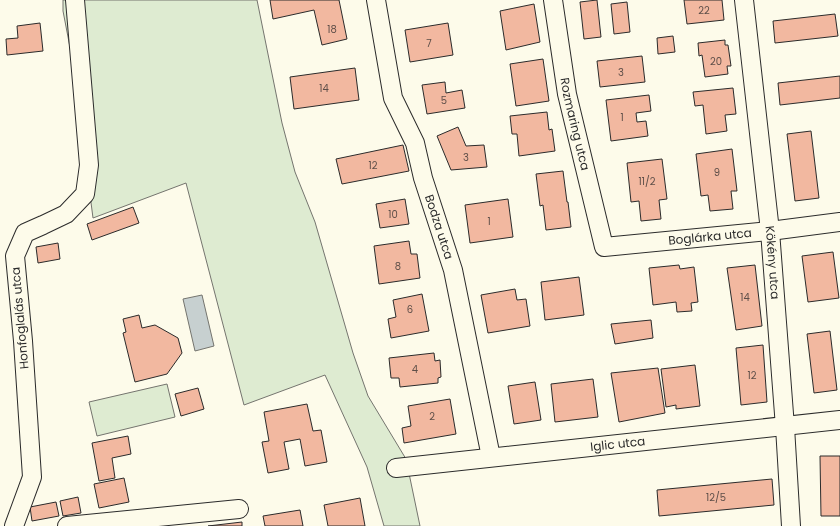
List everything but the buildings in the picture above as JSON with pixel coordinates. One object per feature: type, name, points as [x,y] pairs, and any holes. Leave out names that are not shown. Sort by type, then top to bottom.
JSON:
[{"type":"street","name":"Honfoglalás utca","points":[[14,526],[32,477],[23,341],[15,256],[25,233],[66,214],[85,194],[90,165],[76,0]]},
{"type":"street","name":"Bodza utca","points":[[376,0],[393,98],[415,143],[423,178],[453,270],[491,457]]},
{"type":"street","name":"Rozmaring utca","points":[[553,0],[568,94],[604,247]]},
{"type":"street","name":"Kökény utca","points":[[744,0],[770,231],[791,526]]},
{"type":"street","name":"Boglárka utca","points":[[604,247],[770,231],[840,222]]},
{"type":"street","name":"Iglic utca","points":[[396,468],[840,420]]},
{"type":"street","points":[[67,526],[239,509]]},
{"type":"green space","points":[[63,0],[257,0],[282,123],[295,172],[315,222],[353,353],[368,396],[406,459],[420,526],[384,526],[367,467],[325,375],[244,405],[186,183],[93,218],[73,63],[63,11]]},
{"type":"green space","points":[[167,384],[175,417],[97,436],[89,402]]},
{"type":"shaded area","points":[[202,295],[214,346],[195,351],[183,299]]}]
